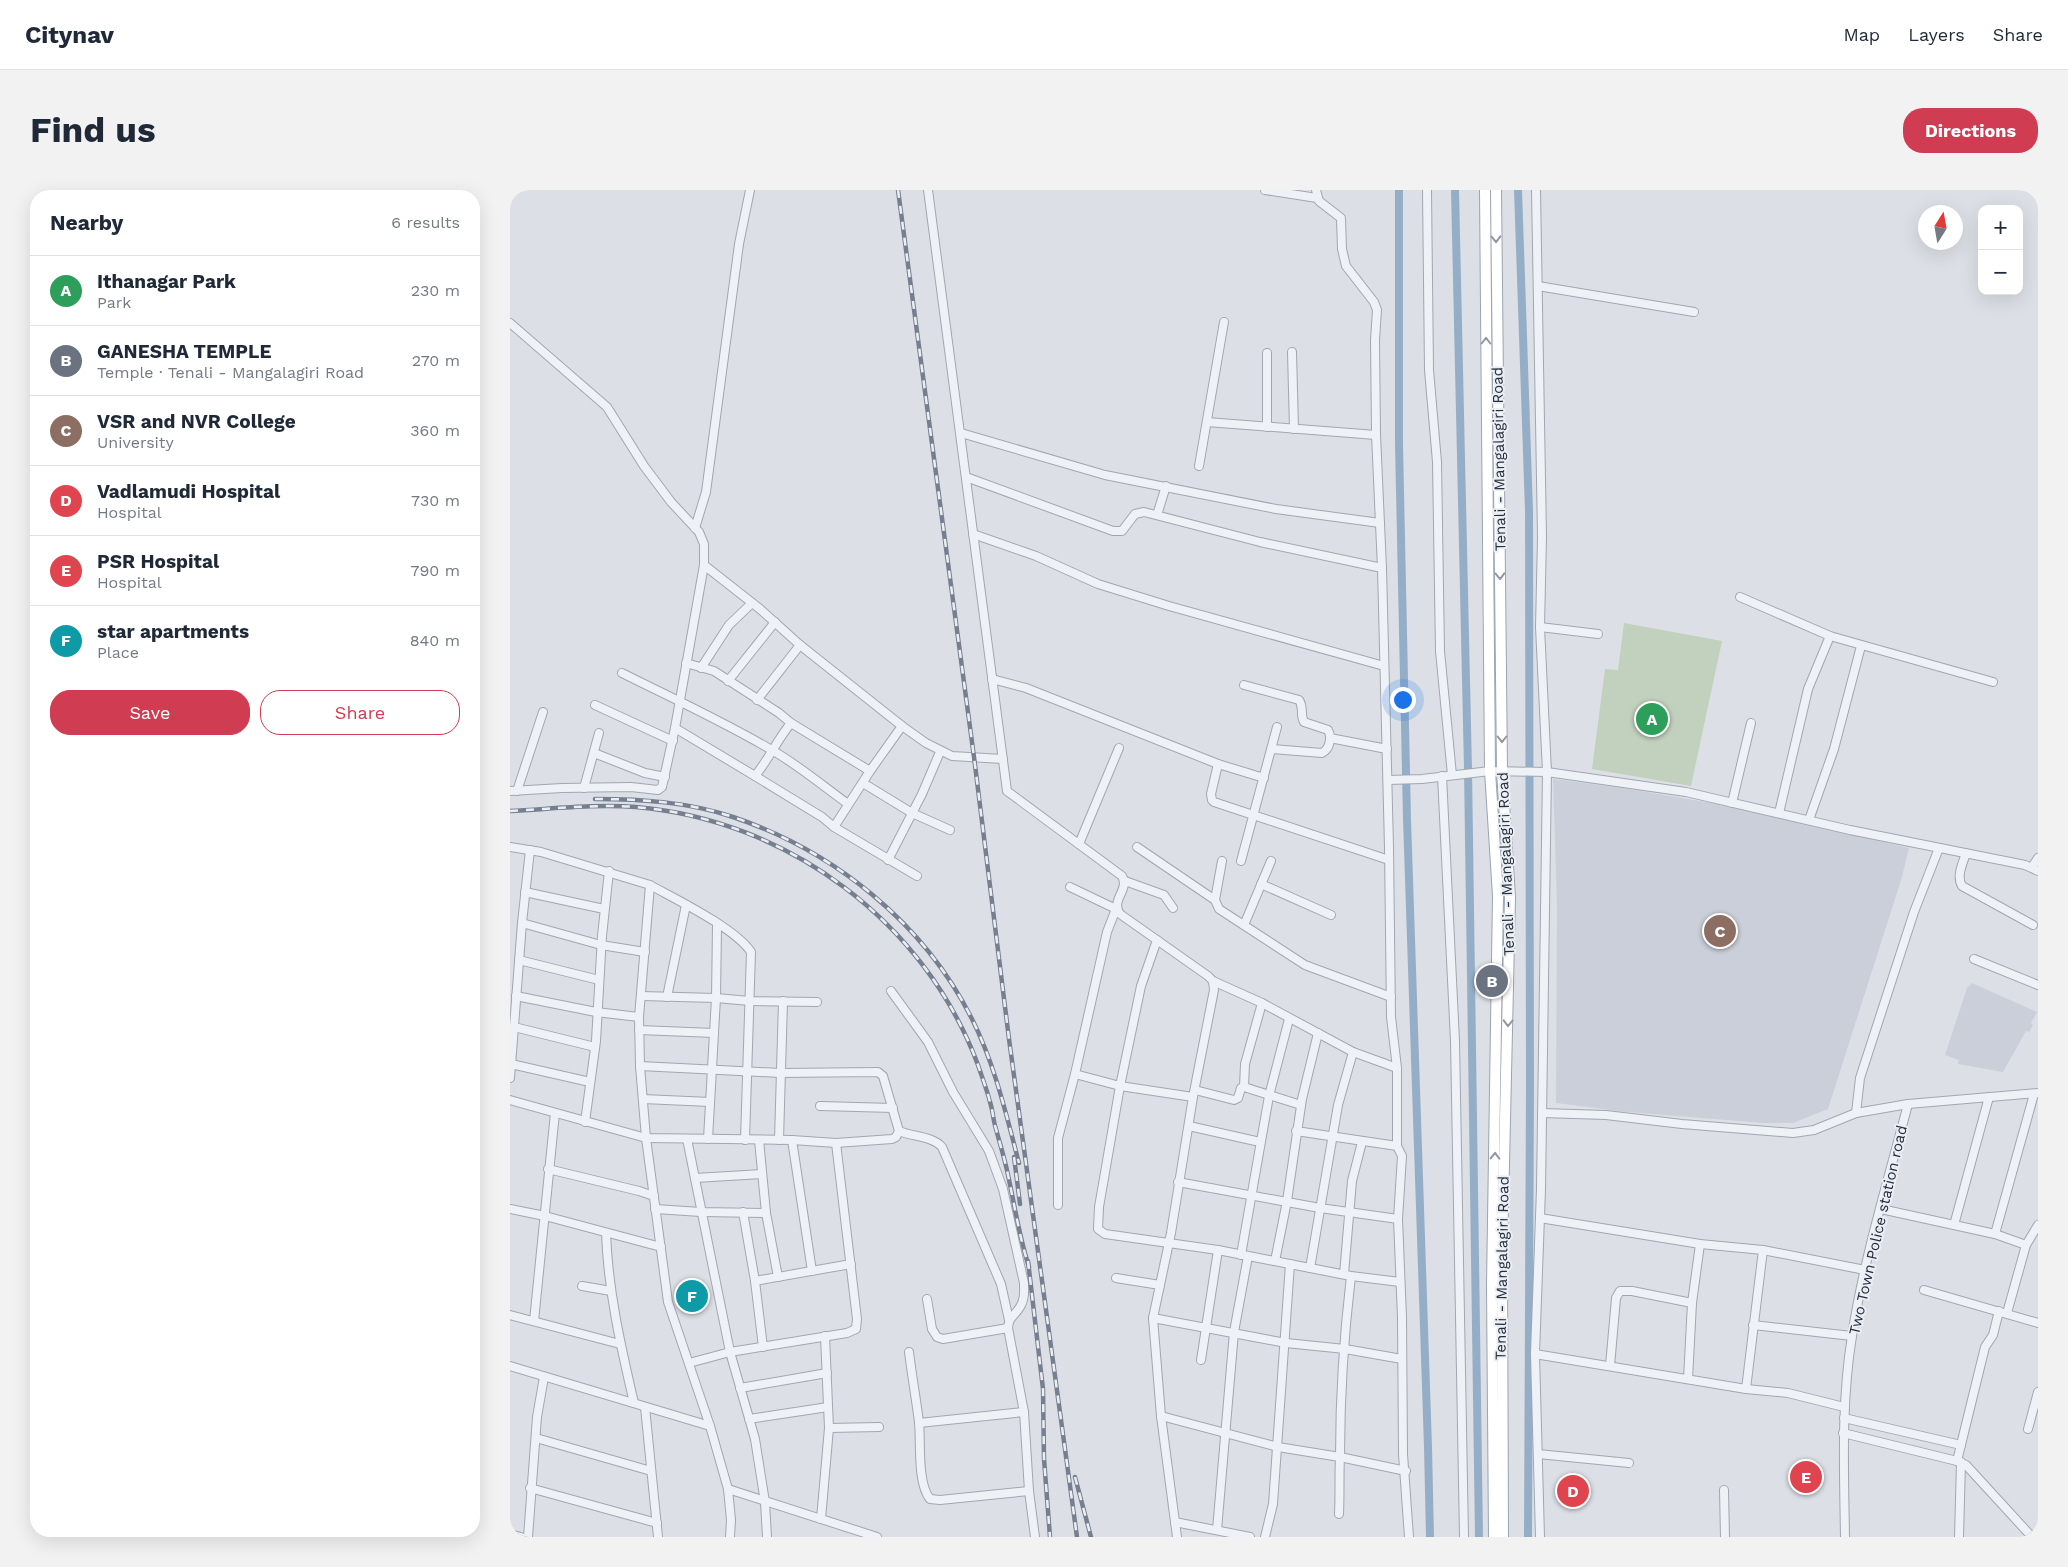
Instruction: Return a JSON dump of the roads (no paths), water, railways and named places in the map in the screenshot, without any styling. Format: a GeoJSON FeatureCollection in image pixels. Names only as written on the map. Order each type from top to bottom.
{"type":"FeatureCollection","features":[{"type":"Feature","properties":{"kind":"main road","name":"Tenali - Mangalagiri Road"},"geometry":{"type":"LineString","coordinates":[[1485,190],[1485,771],[1498,896],[1492,1286],[1494,1537]]}},
{"type":"Feature","properties":{"kind":"main road","name":"Tenali - Mangalagiri Road"},"geometry":{"type":"LineString","coordinates":[[1496,190],[1510,897],[1502,1253],[1502,1537]]}},
{"type":"Feature","properties":{"kind":"street"},"geometry":{"type":"LineString","coordinates":[[696,528],[706,492],[739,244],[750,190]]}},
{"type":"Feature","properties":{"kind":"street"},"geometry":{"type":"LineString","coordinates":[[928,190],[1007,790],[1122,876],[1125,881],[1164,895],[1173,908]]}},
{"type":"Feature","properties":{"kind":"street"},"geometry":{"type":"LineString","coordinates":[[1265,190],[1317,194],[1341,218],[1342,249],[1346,266],[1374,302],[1377,310],[1374,340],[1376,435],[1388,780],[1391,997],[1397,1068],[1397,1146],[1402,1156],[1398,1219],[1403,1454],[1406,1471],[1409,1537]]}},
{"type":"Feature","properties":{"kind":"street"},"geometry":{"type":"LineString","coordinates":[[1427,190],[1429,370],[1437,462],[1440,652],[1452,775]]}},
{"type":"Feature","properties":{"kind":"street"},"geometry":{"type":"LineString","coordinates":[[1536,190],[1542,542],[1540,627],[1547,902],[1535,1354],[1540,1537]]}},
{"type":"Feature","properties":{"kind":"street"},"geometry":{"type":"LineString","coordinates":[[1538,286],[1694,312]]}},
{"type":"Feature","properties":{"kind":"street"},"geometry":{"type":"LineString","coordinates":[[1199,466],[1224,322]]}},
{"type":"Feature","properties":{"kind":"street"},"geometry":{"type":"LineString","coordinates":[[510,323],[601,400],[613,415],[644,466],[671,502],[696,528],[702,538],[704,565],[676,728],[664,784],[658,790],[632,787],[514,791],[543,712]]}},
{"type":"Feature","properties":{"kind":"street"},"geometry":{"type":"LineString","coordinates":[[1292,352],[1294,429]]}},
{"type":"Feature","properties":{"kind":"street"},"geometry":{"type":"LineString","coordinates":[[1267,353],[1267,427]]}},
{"type":"Feature","properties":{"kind":"street"},"geometry":{"type":"LineString","coordinates":[[1208,422],[1376,435]]}},
{"type":"Feature","properties":{"kind":"street"},"geometry":{"type":"LineString","coordinates":[[961,433],[1098,474],[1166,486],[1276,510],[1380,523]]}},
{"type":"Feature","properties":{"kind":"street"},"geometry":{"type":"LineString","coordinates":[[966,477],[1113,531],[1122,531],[1138,512],[1157,515],[1260,542],[1382,568]]}},
{"type":"Feature","properties":{"kind":"street"},"geometry":{"type":"LineString","coordinates":[[1157,515],[1166,486]]}},
{"type":"Feature","properties":{"kind":"street"},"geometry":{"type":"LineString","coordinates":[[973,534],[1029,553],[1098,584],[1169,606],[1384,666]]}},
{"type":"Feature","properties":{"kind":"street"},"geometry":{"type":"LineString","coordinates":[[704,565],[775,622],[800,645],[902,726],[940,752],[952,756],[1003,759]]}},
{"type":"Feature","properties":{"kind":"street"},"geometry":{"type":"LineString","coordinates":[[1740,596],[1830,636],[1993,682]]}},
{"type":"Feature","properties":{"kind":"street"},"geometry":{"type":"LineString","coordinates":[[701,668],[729,625],[752,603]]}},
{"type":"Feature","properties":{"kind":"street"},"geometry":{"type":"LineString","coordinates":[[728,680],[775,622]]}},
{"type":"Feature","properties":{"kind":"street"},"geometry":{"type":"LineString","coordinates":[[1540,627],[1598,634]]}},
{"type":"Feature","properties":{"kind":"street"},"geometry":{"type":"LineString","coordinates":[[1779,814],[1808,689],[1830,636]]}},
{"type":"Feature","properties":{"kind":"street"},"geometry":{"type":"LineString","coordinates":[[757,700],[800,645]]}},
{"type":"Feature","properties":{"kind":"street"},"geometry":{"type":"LineString","coordinates":[[1809,820],[1834,749],[1861,646]]}},
{"type":"Feature","properties":{"kind":"street"},"geometry":{"type":"LineString","coordinates":[[686,663],[714,671],[779,713],[791,723],[870,771]]}},
{"type":"Feature","properties":{"kind":"street"},"geometry":{"type":"LineString","coordinates":[[622,673],[707,714],[772,750],[848,804]]}},
{"type":"Feature","properties":{"kind":"street"},"geometry":{"type":"LineString","coordinates":[[992,679],[1026,688],[1218,764],[1264,778]]}},
{"type":"Feature","properties":{"kind":"street"},"geometry":{"type":"LineString","coordinates":[[1244,685],[1299,700],[1302,704],[1302,718],[1304,722],[1328,730],[1330,738],[1326,750],[1322,753],[1272,749]]}},
{"type":"Feature","properties":{"kind":"street"},"geometry":{"type":"LineString","coordinates":[[595,704],[673,741]]}},
{"type":"Feature","properties":{"kind":"street"},"geometry":{"type":"LineString","coordinates":[[755,776],[766,764],[772,750],[791,723]]}},
{"type":"Feature","properties":{"kind":"street"},"geometry":{"type":"LineString","coordinates":[[1732,803],[1751,723]]}},
{"type":"Feature","properties":{"kind":"street"},"geometry":{"type":"LineString","coordinates":[[834,827],[902,726]]}},
{"type":"Feature","properties":{"kind":"street"},"geometry":{"type":"LineString","coordinates":[[1241,861],[1277,727]]}},
{"type":"Feature","properties":{"kind":"street"},"geometry":{"type":"LineString","coordinates":[[676,728],[822,817],[834,827],[917,876]]}},
{"type":"Feature","properties":{"kind":"street"},"geometry":{"type":"LineString","coordinates":[[584,788],[599,733]]}},
{"type":"Feature","properties":{"kind":"street"},"geometry":{"type":"LineString","coordinates":[[1330,738],[1387,749]]}},
{"type":"Feature","properties":{"kind":"street"},"geometry":{"type":"LineString","coordinates":[[1079,844],[1119,748]]}},
{"type":"Feature","properties":{"kind":"street"},"geometry":{"type":"LineString","coordinates":[[888,860],[940,752]]}},
{"type":"Feature","properties":{"kind":"street"},"geometry":{"type":"LineString","coordinates":[[594,753],[645,773],[665,777]]}},
{"type":"Feature","properties":{"kind":"street"},"geometry":{"type":"LineString","coordinates":[[1218,764],[1211,794],[1212,800],[1390,860]]}},
{"type":"Feature","properties":{"kind":"street"},"geometry":{"type":"LineString","coordinates":[[1388,780],[1422,780],[1485,771],[1543,771],[1686,792],[2035,869],[2038,858]]}},
{"type":"Feature","properties":{"kind":"street"},"geometry":{"type":"LineString","coordinates":[[1442,776],[1455,1041],[1464,1537]]}},
{"type":"Feature","properties":{"kind":"street"},"geometry":{"type":"LineString","coordinates":[[862,783],[912,813],[950,830]]}},
{"type":"Feature","properties":{"kind":"street"},"geometry":{"type":"LineString","coordinates":[[510,847],[530,850],[610,871],[650,885],[728,930],[746,945],[751,952],[745,1140]]}},
{"type":"Feature","properties":{"kind":"street"},"geometry":{"type":"LineString","coordinates":[[1137,847],[1215,900],[1219,909],[1306,966],[1391,997]]}},
{"type":"Feature","properties":{"kind":"street"},"geometry":{"type":"LineString","coordinates":[[1856,1113],[1860,1078],[1914,912],[1939,848]]}},
{"type":"Feature","properties":{"kind":"street"},"geometry":{"type":"LineString","coordinates":[[510,1078],[522,923],[530,850]]}},
{"type":"Feature","properties":{"kind":"street"},"geometry":{"type":"LineString","coordinates":[[1966,853],[1959,880],[1962,886],[2033,925]]}},
{"type":"Feature","properties":{"kind":"street"},"geometry":{"type":"LineString","coordinates":[[1244,925],[1271,860]]}},
{"type":"Feature","properties":{"kind":"street"},"geometry":{"type":"LineString","coordinates":[[1215,900],[1222,861]]}},
{"type":"Feature","properties":{"kind":"street"},"geometry":{"type":"LineString","coordinates":[[585,1122],[595,1047],[604,909],[610,871]]}},
{"type":"Feature","properties":{"kind":"street"},"geometry":{"type":"LineString","coordinates":[[1058,1205],[1057,1148],[1107,932],[1117,902],[1124,889],[1125,881]]}},
{"type":"Feature","properties":{"kind":"street"},"geometry":{"type":"LineString","coordinates":[[1261,884],[1331,915]]}},
{"type":"Feature","properties":{"kind":"street"},"geometry":{"type":"LineString","coordinates":[[650,885],[639,1016],[640,1066],[646,1138],[668,1302],[710,1426],[728,1489],[731,1520],[730,1537]]}},
{"type":"Feature","properties":{"kind":"street"},"geometry":{"type":"LineString","coordinates":[[1070,887],[1116,909],[1120,914],[1213,981],[1262,1003],[1353,1052],[1397,1068]]}},
{"type":"Feature","properties":{"kind":"street"},"geometry":{"type":"LineString","coordinates":[[526,892],[604,909]]}},
{"type":"Feature","properties":{"kind":"street"},"geometry":{"type":"LineString","coordinates":[[667,997],[686,905]]}},
{"type":"Feature","properties":{"kind":"street"},"geometry":{"type":"LineString","coordinates":[[522,923],[601,945],[645,952]]}},
{"type":"Feature","properties":{"kind":"street"},"geometry":{"type":"LineString","coordinates":[[708,1139],[716,998],[717,925]]}},
{"type":"Feature","properties":{"kind":"street"},"geometry":{"type":"LineString","coordinates":[[1157,940],[1141,986],[1120,1086],[1099,1207],[1098,1228],[1105,1234],[1218,1250],[1348,1275],[1400,1282]]}},
{"type":"Feature","properties":{"kind":"street"},"geometry":{"type":"LineString","coordinates":[[1974,959],[2038,986]]}},
{"type":"Feature","properties":{"kind":"street"},"geometry":{"type":"LineString","coordinates":[[519,960],[599,980]]}},
{"type":"Feature","properties":{"kind":"street"},"geometry":{"type":"LineString","coordinates":[[1177,1537],[1161,1416],[1153,1318],[1169,1243],[1178,1182],[1214,990],[1213,981]]}},
{"type":"Feature","properties":{"kind":"street"},"geometry":{"type":"LineString","coordinates":[[892,991],[928,1042],[953,1092],[989,1151],[1003,1189],[1024,1283],[1024,1297],[1020,1308],[1009,1324],[943,1339],[937,1337],[932,1329],[927,1299]]}},
{"type":"Feature","properties":{"kind":"street"},"geometry":{"type":"LineString","coordinates":[[516,996],[596,1012],[639,1016]]}},
{"type":"Feature","properties":{"kind":"street"},"geometry":{"type":"LineString","coordinates":[[641,996],[817,1002]]}},
{"type":"Feature","properties":{"kind":"street"},"geometry":{"type":"LineString","coordinates":[[779,1140],[783,1001]]}},
{"type":"Feature","properties":{"kind":"street"},"geometry":{"type":"LineString","coordinates":[[1075,1074],[1120,1086],[1194,1093],[1234,1100],[1238,1098],[1241,1088],[1244,1087],[1245,1064],[1262,1003]]}},
{"type":"Feature","properties":{"kind":"street"},"geometry":{"type":"LineString","coordinates":[[1217,1530],[1234,1332],[1252,1196],[1269,1096],[1290,1019]]}},
{"type":"Feature","properties":{"kind":"street"},"geometry":{"type":"LineString","coordinates":[[514,1027],[595,1047]]}},
{"type":"Feature","properties":{"kind":"street"},"geometry":{"type":"LineString","coordinates":[[639,1030],[714,1033]]}},
{"type":"Feature","properties":{"kind":"street"},"geometry":{"type":"LineString","coordinates":[[1275,1261],[1287,1201],[1296,1131],[1318,1033]]}},
{"type":"Feature","properties":{"kind":"street"},"geometry":{"type":"LineString","coordinates":[[1310,1268],[1338,1105],[1353,1052]]}},
{"type":"Feature","properties":{"kind":"street"},"geometry":{"type":"LineString","coordinates":[[511,1064],[590,1082]]}},
{"type":"Feature","properties":{"kind":"street"},"geometry":{"type":"LineString","coordinates":[[510,1100],[646,1138],[792,1140],[836,1143],[892,1139],[896,1137],[899,1131],[883,1076],[878,1072],[780,1073],[640,1066]]}},
{"type":"Feature","properties":{"kind":"street"},"geometry":{"type":"LineString","coordinates":[[1244,1087],[1301,1105]]}},
{"type":"Feature","properties":{"kind":"street"},"geometry":{"type":"LineString","coordinates":[[1542,1113],[1606,1115],[1682,1124],[1793,1133],[1814,1130],[1856,1113],[1908,1104],[2036,1094],[1995,1234]]}},
{"type":"Feature","properties":{"kind":"street"},"geometry":{"type":"LineString","coordinates":[[1954,1225],[1989,1097]]}},
{"type":"Feature","properties":{"kind":"street"},"geometry":{"type":"LineString","coordinates":[[643,1099],[710,1102]]}},
{"type":"Feature","properties":{"kind":"street","name":"Two Town Police station road"},"geometry":{"type":"LineString","coordinates":[[1845,1537],[1843,1433],[1852,1336],[1865,1270],[1908,1104]]}},
{"type":"Feature","properties":{"kind":"street"},"geometry":{"type":"LineString","coordinates":[[820,1106],[893,1108]]}},
{"type":"Feature","properties":{"kind":"street"},"geometry":{"type":"LineString","coordinates":[[534,1321],[555,1114]]}},
{"type":"Feature","properties":{"kind":"street"},"geometry":{"type":"LineString","coordinates":[[1189,1126],[1260,1142]]}},
{"type":"Feature","properties":{"kind":"street"},"geometry":{"type":"LineString","coordinates":[[899,1131],[914,1137],[936,1140],[942,1147],[1001,1284],[1024,1412],[1029,1491],[1035,1537]]}},
{"type":"Feature","properties":{"kind":"street"},"geometry":{"type":"LineString","coordinates":[[1296,1131],[1397,1146]]}},
{"type":"Feature","properties":{"kind":"street"},"geometry":{"type":"LineString","coordinates":[[688,1139],[694,1178],[730,1352],[755,1439],[767,1537]]}},
{"type":"Feature","properties":{"kind":"street"},"geometry":{"type":"LineString","coordinates":[[759,1140],[766,1213],[778,1277]]}},
{"type":"Feature","properties":{"kind":"street"},"geometry":{"type":"LineString","coordinates":[[792,1140],[812,1271]]}},
{"type":"Feature","properties":{"kind":"street"},"geometry":{"type":"LineString","coordinates":[[1339,1514],[1349,1213],[1352,1181],[1362,1142]]}},
{"type":"Feature","properties":{"kind":"street"},"geometry":{"type":"LineString","coordinates":[[689,1363],[730,1352],[847,1333],[856,1329],[857,1319],[836,1143]]}},
{"type":"Feature","properties":{"kind":"street"},"geometry":{"type":"LineString","coordinates":[[548,1169],[654,1196]]}},
{"type":"Feature","properties":{"kind":"street"},"geometry":{"type":"LineString","coordinates":[[694,1178],[762,1174]]}},
{"type":"Feature","properties":{"kind":"street"},"geometry":{"type":"LineString","coordinates":[[1178,1182],[1349,1213],[1398,1219]]}},
{"type":"Feature","properties":{"kind":"street"},"geometry":{"type":"LineString","coordinates":[[655,1209],[766,1213]]}},
{"type":"Feature","properties":{"kind":"street"},"geometry":{"type":"LineString","coordinates":[[1881,1209],[1995,1234],[2026,1245]]}},
{"type":"Feature","properties":{"kind":"street"},"geometry":{"type":"LineString","coordinates":[[510,1210],[545,1216],[661,1247]]}},
{"type":"Feature","properties":{"kind":"street"},"geometry":{"type":"LineString","coordinates":[[743,1212],[755,1281],[763,1347]]}},
{"type":"Feature","properties":{"kind":"street"},"geometry":{"type":"LineString","coordinates":[[1540,1218],[1700,1244],[1763,1250],[1865,1270]]}},
{"type":"Feature","properties":{"kind":"street"},"geometry":{"type":"LineString","coordinates":[[1959,1537],[1959,1460],[1985,1347],[1994,1334],[2026,1245],[2038,1225]]}},
{"type":"Feature","properties":{"kind":"street"},"geometry":{"type":"LineString","coordinates":[[606,1233],[610,1291],[634,1404]]}},
{"type":"Feature","properties":{"kind":"street"},"geometry":{"type":"LineString","coordinates":[[1688,1379],[1692,1303],[1700,1244]]}},
{"type":"Feature","properties":{"kind":"street"},"geometry":{"type":"LineString","coordinates":[[1200,1360],[1218,1250]]}},
{"type":"Feature","properties":{"kind":"street"},"geometry":{"type":"LineString","coordinates":[[1746,1389],[1763,1250]]}},
{"type":"Feature","properties":{"kind":"street"},"geometry":{"type":"LineString","coordinates":[[755,1281],[851,1264]]}},
{"type":"Feature","properties":{"kind":"street"},"geometry":{"type":"LineString","coordinates":[[1265,1537],[1274,1504],[1290,1264]]}},
{"type":"Feature","properties":{"kind":"street"},"geometry":{"type":"LineString","coordinates":[[1116,1278],[1160,1285]]}},
{"type":"Feature","properties":{"kind":"street"},"geometry":{"type":"LineString","coordinates":[[582,1286],[610,1291]]}},
{"type":"Feature","properties":{"kind":"street"},"geometry":{"type":"LineString","coordinates":[[1924,1290],[2038,1323]]}},
{"type":"Feature","properties":{"kind":"street"},"geometry":{"type":"LineString","coordinates":[[1610,1366],[1616,1298],[1620,1291],[1632,1291],[1692,1303]]}},
{"type":"Feature","properties":{"kind":"street"},"geometry":{"type":"LineString","coordinates":[[510,1315],[620,1344]]}},
{"type":"Feature","properties":{"kind":"street"},"geometry":{"type":"LineString","coordinates":[[1153,1318],[1286,1343],[1345,1349],[1402,1359]]}},
{"type":"Feature","properties":{"kind":"street"},"geometry":{"type":"LineString","coordinates":[[1753,1326],[1852,1336]]}},
{"type":"Feature","properties":{"kind":"street"},"geometry":{"type":"LineString","coordinates":[[821,1519],[829,1428],[826,1336]]}},
{"type":"Feature","properties":{"kind":"street"},"geometry":{"type":"LineString","coordinates":[[909,1352],[919,1423],[923,1481],[925,1492],[930,1499],[940,1500],[1029,1491]]}},
{"type":"Feature","properties":{"kind":"street"},"geometry":{"type":"LineString","coordinates":[[1535,1354],[1746,1389],[1788,1393],[1844,1407]]}},
{"type":"Feature","properties":{"kind":"street"},"geometry":{"type":"LineString","coordinates":[[510,1366],[710,1426]]}},
{"type":"Feature","properties":{"kind":"street"},"geometry":{"type":"LineString","coordinates":[[740,1388],[827,1373]]}},
{"type":"Feature","properties":{"kind":"street"},"geometry":{"type":"LineString","coordinates":[[528,1537],[530,1488],[544,1377]]}},
{"type":"Feature","properties":{"kind":"street"},"geometry":{"type":"LineString","coordinates":[[2028,1429],[2038,1392]]}},
{"type":"Feature","properties":{"kind":"street"},"geometry":{"type":"LineString","coordinates":[[749,1419],[828,1406]]}},
{"type":"Feature","properties":{"kind":"street"},"geometry":{"type":"LineString","coordinates":[[645,1407],[658,1537]]}},
{"type":"Feature","properties":{"kind":"street"},"geometry":{"type":"LineString","coordinates":[[919,1423],[1024,1412]]}},
{"type":"Feature","properties":{"kind":"street"},"geometry":{"type":"LineString","coordinates":[[1161,1416],[1278,1447],[1340,1457],[1406,1471]]}},
{"type":"Feature","properties":{"kind":"street"},"geometry":{"type":"LineString","coordinates":[[1844,1418],[1961,1447]]}},
{"type":"Feature","properties":{"kind":"street"},"geometry":{"type":"LineString","coordinates":[[829,1428],[879,1427]]}},
{"type":"Feature","properties":{"kind":"street"},"geometry":{"type":"LineString","coordinates":[[1843,1433],[1959,1460],[1970,1468],[2032,1537]]}},
{"type":"Feature","properties":{"kind":"street"},"geometry":{"type":"LineString","coordinates":[[536,1438],[651,1471]]}},
{"type":"Feature","properties":{"kind":"street"},"geometry":{"type":"LineString","coordinates":[[1538,1454],[1629,1463]]}},
{"type":"Feature","properties":{"kind":"street"},"geometry":{"type":"LineString","coordinates":[[530,1488],[657,1523]]}},
{"type":"Feature","properties":{"kind":"street"},"geometry":{"type":"LineString","coordinates":[[728,1489],[877,1537]]}},
{"type":"Feature","properties":{"kind":"street"},"geometry":{"type":"LineString","coordinates":[[1724,1490],[1725,1537]]}},
{"type":"Feature","properties":{"kind":"street"},"geometry":{"type":"LineString","coordinates":[[1175,1522],[1250,1537]]}},
{"type":"Feature","properties":{"kind":"street"},"geometry":{"type":"LineString","coordinates":[[510,1534],[521,1537]]}},
{"type":"Feature","properties":{"kind":"waterway"},"geometry":{"type":"LineString","coordinates":[[1399,190],[1399,444],[1407,819],[1430,1537]]}},
{"type":"Feature","properties":{"kind":"waterway"},"geometry":{"type":"LineString","coordinates":[[1455,190],[1468,769],[1479,1537]]}},
{"type":"Feature","properties":{"kind":"waterway"},"geometry":{"type":"LineString","coordinates":[[1518,190],[1529,511],[1530,1084],[1528,1537]]}},
{"type":"Feature","properties":{"kind":"railway"},"geometry":{"type":"LineString","coordinates":[[898,190],[974,757],[1009,1039],[1077,1537]]}},
{"type":"Feature","properties":{"kind":"railway"},"geometry":{"type":"LineString","coordinates":[[595,799],[665,802],[733,817],[806,849],[872,895],[902,922],[929,952],[952,984],[972,1019],[994,1072],[1019,1163]]}},
{"type":"Feature","properties":{"kind":"railway"},"geometry":{"type":"LineString","coordinates":[[510,811],[620,806],[692,816],[746,833],[797,857],[844,887],[887,924],[924,966],[954,1013],[978,1065],[991,1105],[1029,1267]]}},
{"type":"Feature","properties":{"kind":"railway"},"geometry":{"type":"LineString","coordinates":[[1014,1157],[1020,1204]]}},
{"type":"Feature","properties":{"kind":"railway"},"geometry":{"type":"LineString","coordinates":[[1028,1261],[1043,1389],[1044,1459],[1050,1537]]}},
{"type":"Feature","properties":{"kind":"railway"},"geometry":{"type":"LineString","coordinates":[[1075,1477],[1091,1537]]}},
{"type":"Feature","properties":{"kind":"place","name":"Ithanagar Park"},"geometry":{"type":"Point","coordinates":[1652,719]}},
{"type":"Feature","properties":{"kind":"place","name":"VSR and NVR College"},"geometry":{"type":"Point","coordinates":[1720,931]}},
{"type":"Feature","properties":{"kind":"place","name":"GANESHA TEMPLE"},"geometry":{"type":"Point","coordinates":[1492,981]}},
{"type":"Feature","properties":{"kind":"place","name":"star apartments"},"geometry":{"type":"Point","coordinates":[692,1296]}},
{"type":"Feature","properties":{"kind":"place","name":"PSR Hospital"},"geometry":{"type":"Point","coordinates":[1806,1477]}},
{"type":"Feature","properties":{"kind":"place","name":"Vadlamudi Hospital"},"geometry":{"type":"Point","coordinates":[1573,1491]}}]}
